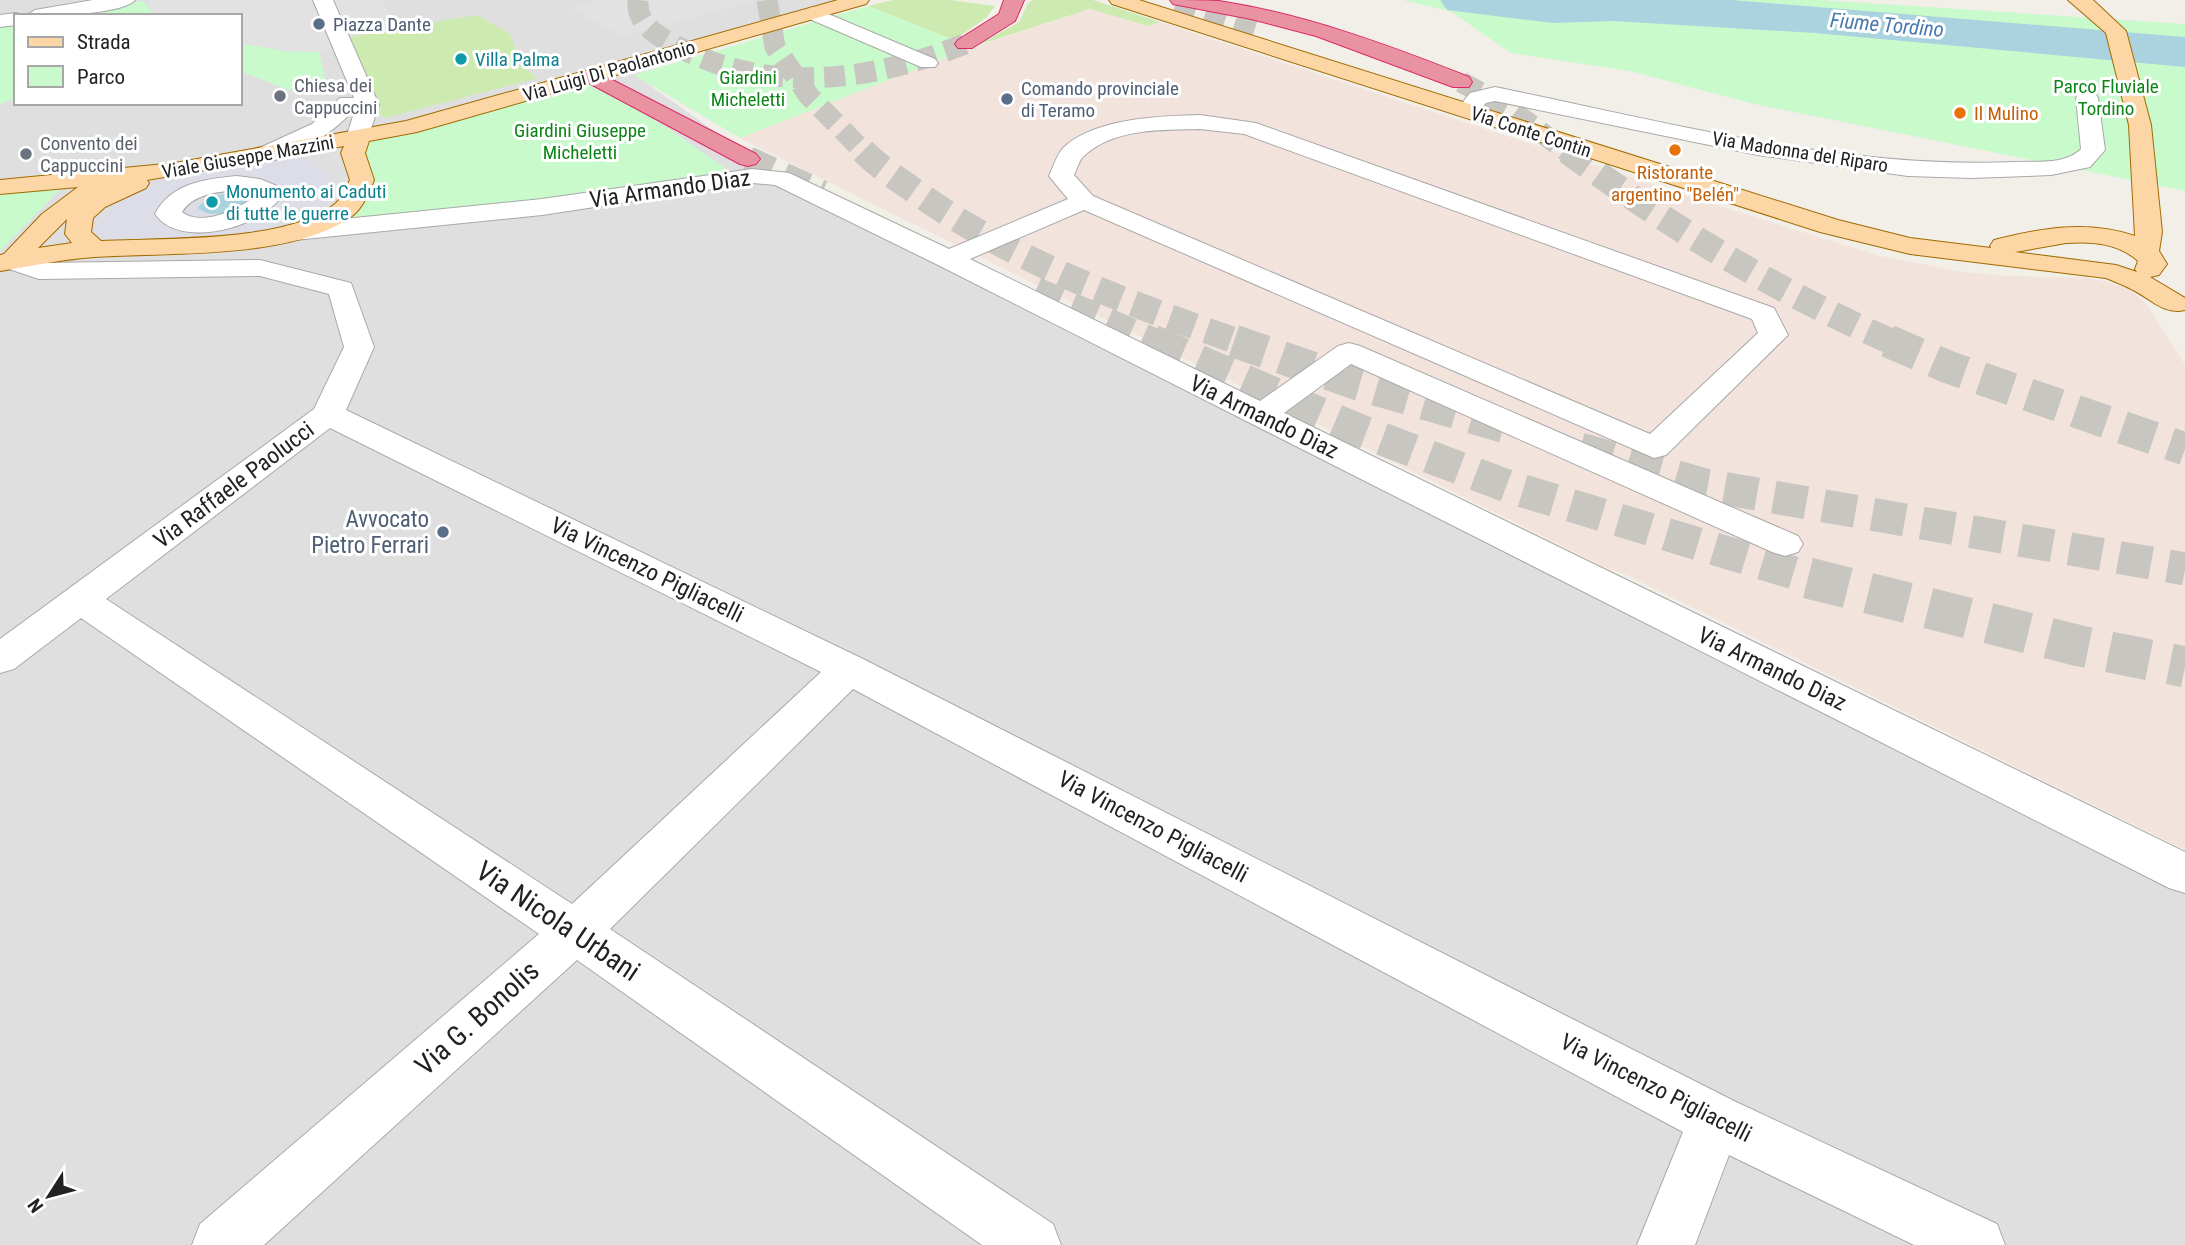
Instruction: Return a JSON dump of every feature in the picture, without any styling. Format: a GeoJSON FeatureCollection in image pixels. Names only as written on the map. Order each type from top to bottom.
{"type":"FeatureCollection","features":[{"type":"Feature","properties":{"kind":"highway"},"geometry":{"type":"LineString","coordinates":[[965,44],[1007,17],[1014,0]]}},
{"type":"Feature","properties":{"kind":"highway"},"geometry":{"type":"LineString","coordinates":[[1180,0],[1233,9],[1308,29],[1461,82]]}},
{"type":"Feature","properties":{"kind":"highway"},"geometry":{"type":"LineString","coordinates":[[1262,29],[1426,83],[1454,97],[1467,111]]}},
{"type":"Feature","properties":{"kind":"highway"},"geometry":{"type":"LineString","coordinates":[[593,76],[748,159]]}},
{"type":"Feature","properties":{"kind":"main road","name":"Via Luigi Di Paolantonio"},"geometry":{"type":"LineString","coordinates":[[356,149],[409,127],[859,0]]}},
{"type":"Feature","properties":{"kind":"main road","name":"Via Conte Contin"},"geometry":{"type":"LineString","coordinates":[[1119,0],[1829,226],[1945,252],[2110,272]]}},
{"type":"Feature","properties":{"kind":"main road"},"geometry":{"type":"LineString","coordinates":[[2078,0],[2090,6],[2116,31],[2140,125],[2148,232],[2147,260],[2131,274],[2110,272]]}},
{"type":"Feature","properties":{"kind":"main road","name":"Viale Giuseppe Mazzini"},"geometry":{"type":"LineString","coordinates":[[0,187],[175,170],[325,144],[356,149],[362,180],[345,209],[326,221],[295,232],[201,244],[94,249],[7,262]]}},
{"type":"Feature","properties":{"kind":"main road"},"geometry":{"type":"LineString","coordinates":[[94,249],[78,234],[80,215],[96,202],[127,186],[175,170]]}},
{"type":"Feature","properties":{"kind":"main road"},"geometry":{"type":"LineString","coordinates":[[7,262],[49,218],[74,199],[126,176]]}},
{"type":"Feature","properties":{"kind":"main road","name":"Via Conte Contin"},"geometry":{"type":"LineString","coordinates":[[1945,252],[1979,250],[2070,234],[2114,223],[2145,205]]}},
{"type":"Feature","properties":{"kind":"main road"},"geometry":{"type":"LineString","coordinates":[[2070,234],[2107,236],[2147,260],[2180,312],[2143,284],[2065,256],[2055,244],[2070,234]]}},
{"type":"Feature","properties":{"kind":"street"},"geometry":{"type":"LineString","coordinates":[[46,14],[125,0]]}},
{"type":"Feature","properties":{"kind":"street"},"geometry":{"type":"LineString","coordinates":[[323,0],[368,105],[356,149]]}},
{"type":"Feature","properties":{"kind":"street"},"geometry":{"type":"LineString","coordinates":[[812,13],[928,62]]}},
{"type":"Feature","properties":{"kind":"street","name":"Via Madonna del Riparo"},"geometry":{"type":"LineString","coordinates":[[1467,111],[1491,104],[1505,96],[1758,148],[1908,169],[1971,171],[2051,168],[2081,162],[2093,150],[2087,98]]}},
{"type":"Feature","properties":{"kind":"street"},"geometry":{"type":"LineString","coordinates":[[263,155],[323,129],[339,116],[348,103]]}},
{"type":"Feature","properties":{"kind":"street"},"geometry":{"type":"LineString","coordinates":[[1626,474],[1654,448],[1773,335],[1763,314],[1248,128],[1200,122],[1146,123],[1103,135],[1073,152],[1061,176],[1084,201],[1654,448]]}},
{"type":"Feature","properties":{"kind":"street","name":"Via Armando Diaz"},"geometry":{"type":"LineString","coordinates":[[295,232],[542,207],[752,176],[766,176],[806,189],[2185,874]]}},
{"type":"Feature","properties":{"kind":"street"},"geometry":{"type":"LineString","coordinates":[[948,259],[1084,201]]}},
{"type":"Feature","properties":{"kind":"street","name":"Via Raffaele Paolucci"},"geometry":{"type":"LineString","coordinates":[[0,659],[328,414],[359,347],[341,289],[260,268],[39,271],[7,262]]}},
{"type":"Feature","properties":{"kind":"street"},"geometry":{"type":"LineString","coordinates":[[1260,415],[1349,352],[1785,544]]}},
{"type":"Feature","properties":{"kind":"street","name":"Via Vincenzo Pigliacelli"},"geometry":{"type":"LineString","coordinates":[[328,414],[849,669],[1715,1120],[1976,1245]]}},
{"type":"Feature","properties":{"kind":"street","name":"Via Nicola Urbani"},"geometry":{"type":"LineString","coordinates":[[81,600],[575,932],[1032,1245]]}},
{"type":"Feature","properties":{"kind":"street","name":"Via G. Bonolis"},"geometry":{"type":"LineString","coordinates":[[221,1245],[575,932],[849,669]]}},
{"type":"Feature","properties":{"kind":"street"},"geometry":{"type":"LineString","coordinates":[[1666,1245],[1715,1120]]}},
{"type":"Feature","properties":{"kind":"shaded area"},"geometry":{"type":"Polygon","coordinates":[[[0,0],[849,0],[635,75],[815,202],[2185,893],[2185,1245],[0,1245],[0,0]]]}},
{"type":"Feature","properties":{"kind":"shaded area","name":"Piazza Dante"},"geometry":{"type":"Polygon","coordinates":[[[146,0],[381,0],[393,20],[403,28],[342,38],[319,52],[284,51],[242,43],[242,14],[155,14],[146,0]]]}},
{"type":"Feature","properties":{"kind":"shaded area"},"geometry":{"type":"Polygon","coordinates":[[[601,0],[757,0],[623,36],[570,8],[601,0]]]}},
{"type":"Feature","properties":{"kind":"shaded area"},"geometry":{"type":"Polygon","coordinates":[[[1090,9],[1148,26],[1160,22],[1880,256],[1964,272],[2090,278],[2128,288],[2146,303],[2185,365],[2185,850],[1607,568],[740,138],[906,70],[1090,9]]]}},
{"type":"Feature","properties":{"kind":"shaded area"},"geometry":{"type":"Polygon","coordinates":[[[290,157],[310,160],[334,176],[328,203],[304,220],[287,226],[233,236],[130,242],[102,239],[92,229],[121,195],[134,188],[158,180],[290,157]]]}},
{"type":"Feature","properties":{"kind":"green space"},"geometry":{"type":"Polygon","coordinates":[[[893,0],[950,0],[995,6],[986,18],[954,40],[868,6],[893,0]]]}},
{"type":"Feature","properties":{"kind":"green space"},"geometry":{"type":"Polygon","coordinates":[[[1034,0],[1093,0],[1160,22],[1148,26],[1090,9],[978,45],[1019,22],[1028,3],[1034,0]]]}},
{"type":"Feature","properties":{"kind":"green space","name":"Parco Fluviale Tordino"},"geometry":{"type":"Polygon","coordinates":[[[1402,0],[1820,0],[2185,24],[2185,191],[1754,104],[1630,71],[1511,53],[1450,11],[1402,0]]]}},
{"type":"Feature","properties":{"kind":"green space"},"geometry":{"type":"Polygon","coordinates":[[[143,1],[154,14],[55,14],[143,1]]]}},
{"type":"Feature","properties":{"kind":"green space","name":"Giardini Micheletti"},"geometry":{"type":"Polygon","coordinates":[[[868,6],[954,40],[978,45],[740,138],[634,75],[868,6]]]}},
{"type":"Feature","properties":{"kind":"green space"},"geometry":{"type":"Polygon","coordinates":[[[477,15],[510,34],[521,66],[538,78],[385,118],[368,105],[341,38],[477,15]]]}},
{"type":"Feature","properties":{"kind":"green space"},"geometry":{"type":"Polygon","coordinates":[[[14,20],[14,99],[0,104],[0,22],[14,20]]]}},
{"type":"Feature","properties":{"kind":"green space"},"geometry":{"type":"Polygon","coordinates":[[[242,43],[284,51],[319,52],[326,84],[288,90],[242,72],[242,43]]]}},
{"type":"Feature","properties":{"kind":"green space","name":"Giardini Giuseppe Micheletti"},"geometry":{"type":"Polygon","coordinates":[[[593,76],[739,178],[542,207],[326,221],[345,210],[358,138],[593,76]]]}},
{"type":"Feature","properties":{"kind":"green space"},"geometry":{"type":"Polygon","coordinates":[[[68,181],[0,251],[0,187],[68,181]]]}},
{"type":"Feature","properties":{"kind":"water"},"geometry":{"type":"Polygon","coordinates":[[[245,194],[248,200],[231,211],[210,214],[198,208],[211,198],[245,194]]]}},
{"type":"Feature","properties":{"kind":"waterway","name":"Fiume Tordino"},"geometry":{"type":"LineString","coordinates":[[1463,0],[1553,9],[1613,7],[1815,19],[2185,52]]}},
{"type":"Feature","properties":{"kind":"tunnel"},"geometry":{"type":"LineString","coordinates":[[638,0],[643,21],[671,43],[706,60],[743,71],[796,77]]}},
{"type":"Feature","properties":{"kind":"tunnel"},"geometry":{"type":"LineString","coordinates":[[767,0],[775,47],[796,77]]}},
{"type":"Feature","properties":{"kind":"tunnel"},"geometry":{"type":"LineString","coordinates":[[1177,0],[1262,29]]}},
{"type":"Feature","properties":{"kind":"tunnel"},"geometry":{"type":"LineString","coordinates":[[796,77],[855,74],[892,67],[965,44]]}},
{"type":"Feature","properties":{"kind":"tunnel"},"geometry":{"type":"LineString","coordinates":[[796,77],[809,96],[863,151]]}},
{"type":"Feature","properties":{"kind":"tunnel"},"geometry":{"type":"LineString","coordinates":[[1461,82],[1507,107],[1569,153]]}},
{"type":"Feature","properties":{"kind":"tunnel"},"geometry":{"type":"LineString","coordinates":[[863,151],[947,213],[1026,257],[1110,294],[1239,342]]}},
{"type":"Feature","properties":{"kind":"tunnel"},"geometry":{"type":"LineString","coordinates":[[1567,151],[1605,179],[1724,256],[1806,301],[1892,342]]}},
{"type":"Feature","properties":{"kind":"tunnel"},"geometry":{"type":"LineString","coordinates":[[748,159],[822,193]]}},
{"type":"Feature","properties":{"kind":"tunnel"},"geometry":{"type":"LineString","coordinates":[[1036,290],[1156,342]]}},
{"type":"Feature","properties":{"kind":"tunnel"},"geometry":{"type":"LineString","coordinates":[[1152,341],[1358,430],[1510,487],[1814,579]]}},
{"type":"Feature","properties":{"kind":"tunnel"},"geometry":{"type":"LineString","coordinates":[[1234,341],[1358,384],[1519,431]]}},
{"type":"Feature","properties":{"kind":"tunnel"},"geometry":{"type":"LineString","coordinates":[[1888,341],[1948,367],[2185,449]]}},
{"type":"Feature","properties":{"kind":"tunnel"},"geometry":{"type":"LineString","coordinates":[[1580,449],[1705,485],[2185,569]]}},
{"type":"Feature","properties":{"kind":"tunnel"},"geometry":{"type":"LineString","coordinates":[[1808,578],[2080,646],[2185,667]]}},
{"type":"Feature","properties":{"kind":"place","name":"Piazza Dante"},"geometry":{"type":"Point","coordinates":[319,24]}},
{"type":"Feature","properties":{"kind":"place","name":"Villa Palma"},"geometry":{"type":"Point","coordinates":[461,59]}},
{"type":"Feature","properties":{"kind":"place","name":"Chiesa dei Cappuccini"},"geometry":{"type":"Point","coordinates":[280,96]}},
{"type":"Feature","properties":{"kind":"place","name":"Comando provinciale di Teramo"},"geometry":{"type":"Point","coordinates":[1007,99]}},
{"type":"Feature","properties":{"kind":"place","name":"Il Mulino"},"geometry":{"type":"Point","coordinates":[1960,113]}},
{"type":"Feature","properties":{"kind":"place","name":"Ristorante argentino \"Belén\""},"geometry":{"type":"Point","coordinates":[1675,150]}},
{"type":"Feature","properties":{"kind":"place","name":"Convento dei Cappuccini"},"geometry":{"type":"Point","coordinates":[26,154]}},
{"type":"Feature","properties":{"kind":"place","name":"Monumento ai Caduti di tutte le guerre"},"geometry":{"type":"Point","coordinates":[212,202]}},
{"type":"Feature","properties":{"kind":"place","name":"Avvocato Pietro Ferrari"},"geometry":{"type":"Point","coordinates":[443,532]}}]}
